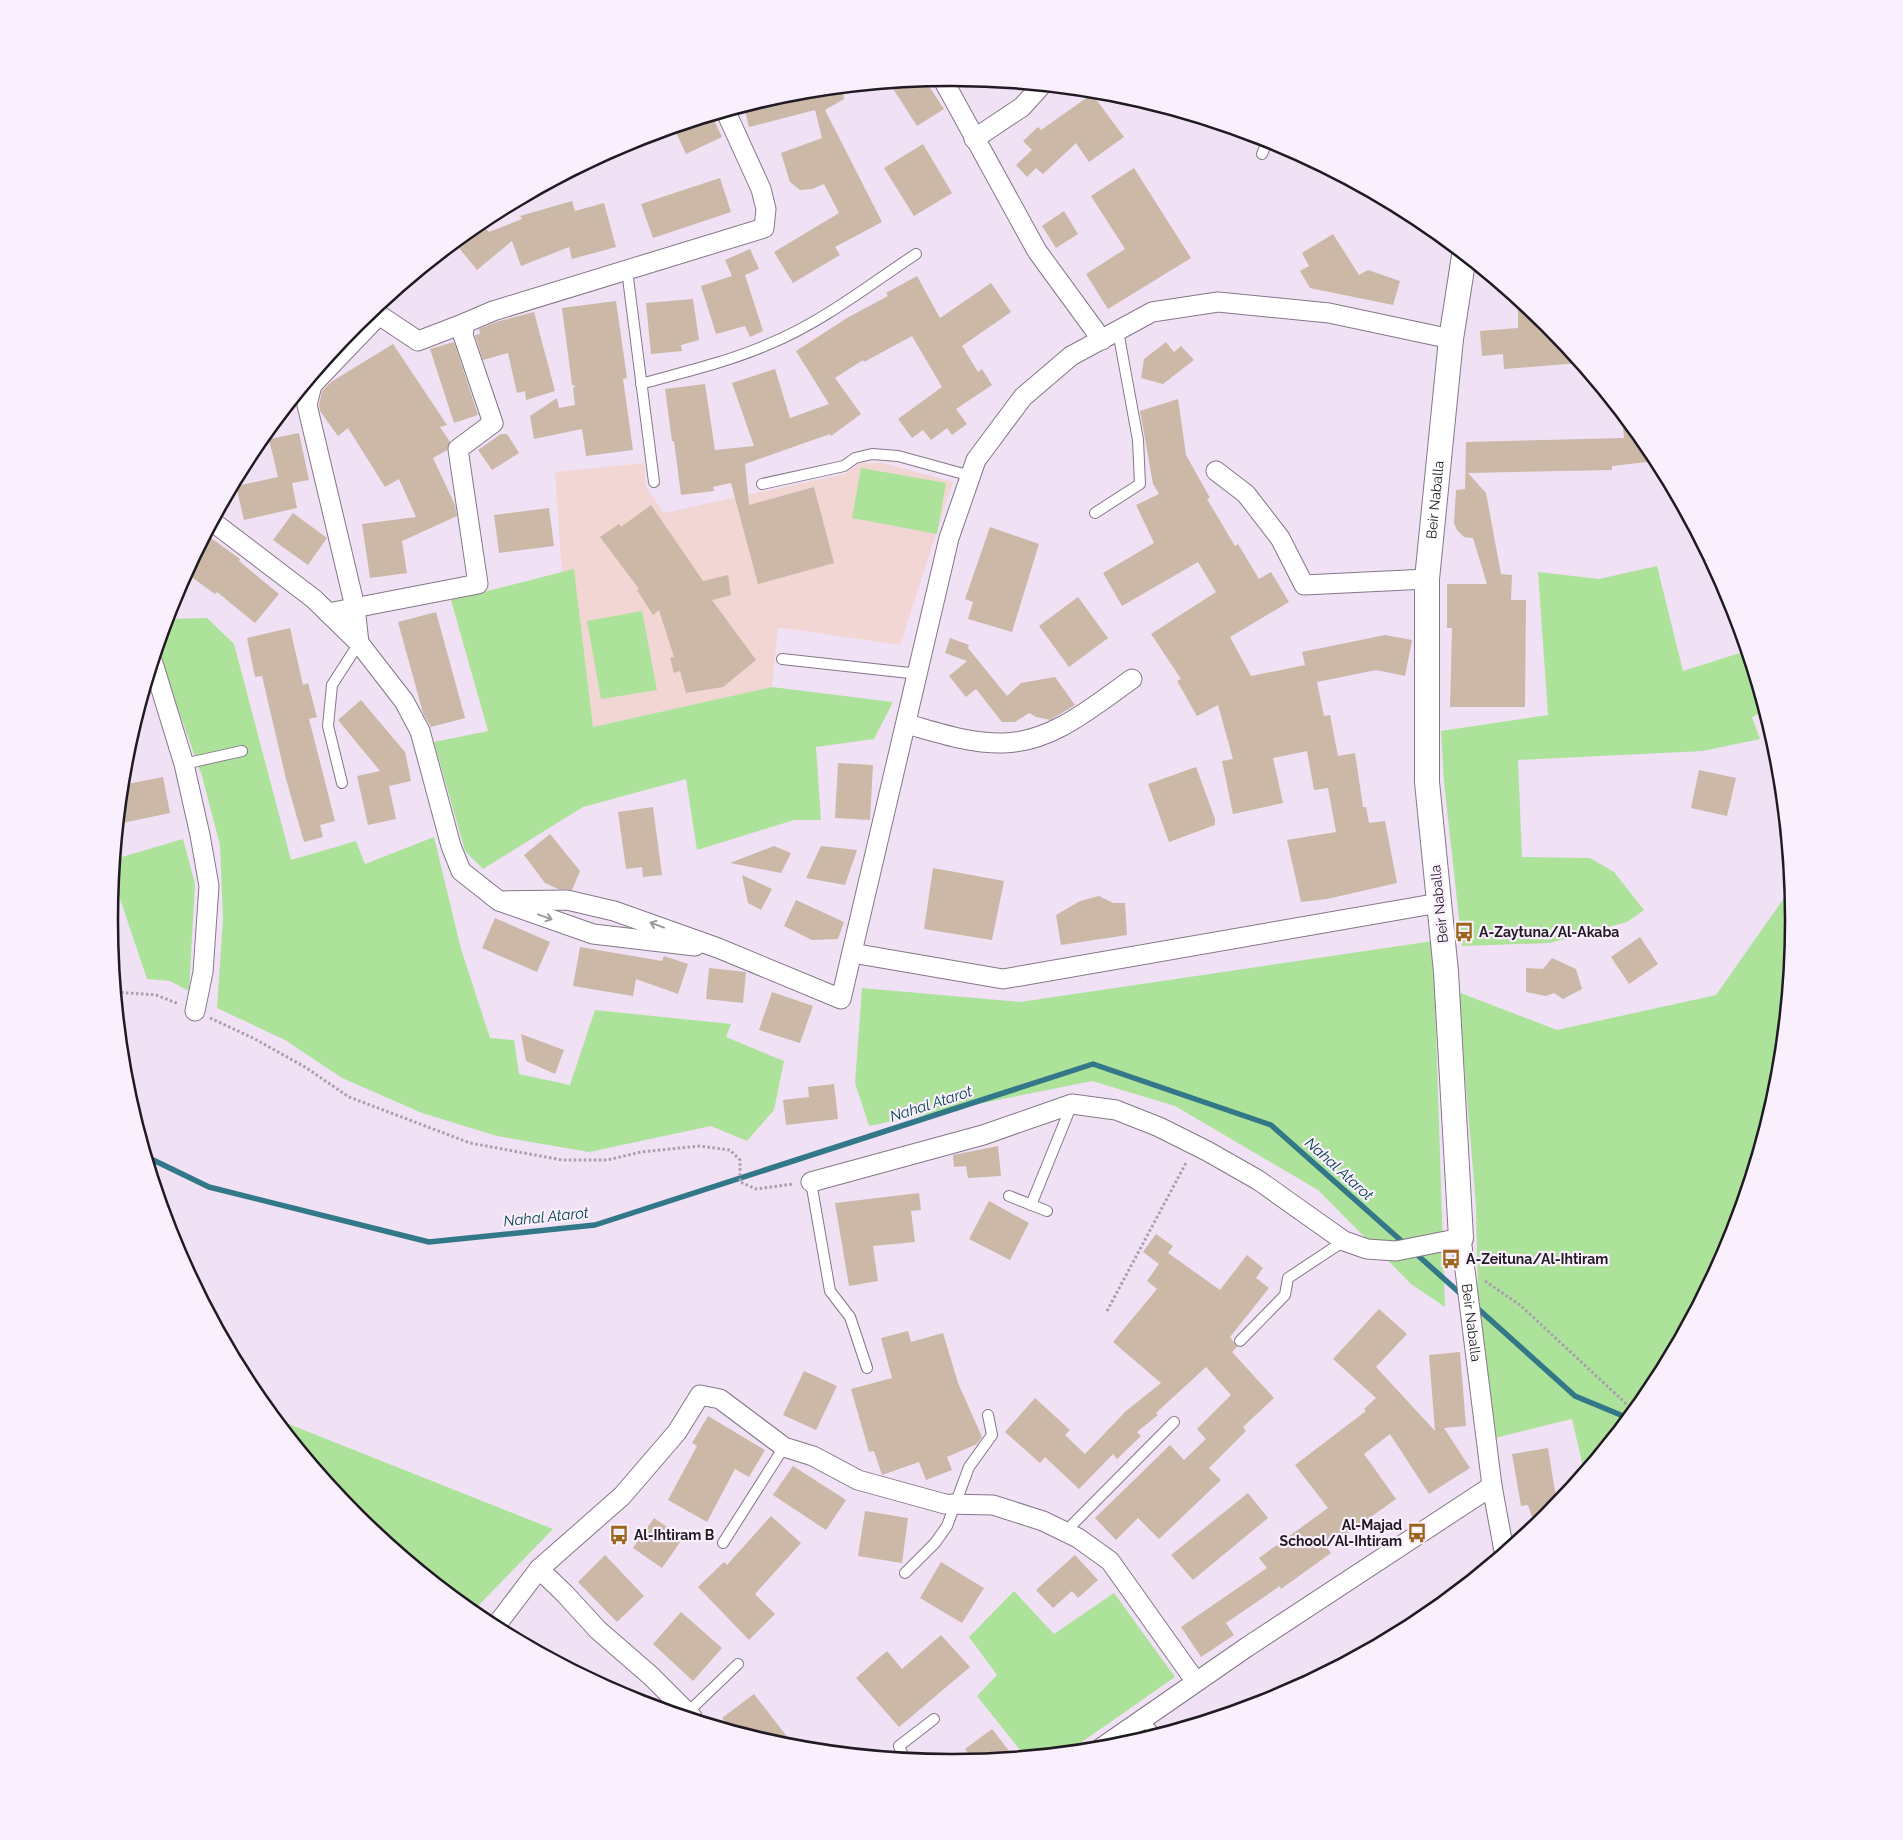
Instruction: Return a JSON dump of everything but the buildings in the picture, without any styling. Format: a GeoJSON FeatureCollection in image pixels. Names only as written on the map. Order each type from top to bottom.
{"type":"FeatureCollection","features":[{"type":"Feature","properties":{"kind":"street"},"geometry":{"type":"LineString","coordinates":[[946,86],[1037,251],[1110,336]]}},
{"type":"Feature","properties":{"kind":"street"},"geometry":{"type":"LineString","coordinates":[[974,139],[1022,107],[1037,91]]}},
{"type":"Feature","properties":{"kind":"street"},"geometry":{"type":"LineString","coordinates":[[316,381],[379,315],[418,341],[493,311],[764,228],[766,209],[761,189],[728,117]]}},
{"type":"Feature","properties":{"kind":"street","name":"Beir Naballa"},"geometry":{"type":"LineString","coordinates":[[1463,262],[1451,338],[1428,579],[1427,782],[1446,972],[1460,1238],[1492,1486],[1503,1545]]}},
{"type":"Feature","properties":{"kind":"street"},"geometry":{"type":"LineString","coordinates":[[499,901],[567,900],[654,923],[841,999],[919,674],[949,538],[976,460],[1023,397],[1071,356],[1152,312],[1218,302],[1329,313],[1451,338]]}},
{"type":"Feature","properties":{"kind":"street"},"geometry":{"type":"LineString","coordinates":[[328,613],[478,584],[458,449],[493,422],[463,335],[466,323]]}},
{"type":"Feature","properties":{"kind":"street"},"geometry":{"type":"LineString","coordinates":[[312,386],[306,405],[355,607],[359,644]]}},
{"type":"Feature","properties":{"kind":"street"},"geometry":{"type":"LineString","coordinates":[[1216,471],[1246,494],[1280,538],[1304,584],[1428,579]]}},
{"type":"Feature","properties":{"kind":"street"},"geometry":{"type":"LineString","coordinates":[[217,525],[285,574],[328,613],[359,644],[404,701],[420,731],[451,846],[461,871],[499,901],[593,934],[627,940],[718,948]]}},
{"type":"Feature","properties":{"kind":"street"},"geometry":{"type":"LineString","coordinates":[[156,672],[184,764],[200,835],[208,886],[203,972],[195,1011]]}},
{"type":"Feature","properties":{"kind":"street"},"geometry":{"type":"LineString","coordinates":[[907,724],[960,739],[1005,743],[1044,735],[1083,714],[1132,679]]}},
{"type":"Feature","properties":{"kind":"street"},"geometry":{"type":"LineString","coordinates":[[852,953],[1003,979],[1439,903]]}},
{"type":"Feature","properties":{"kind":"street"},"geometry":{"type":"LineString","coordinates":[[811,1182],[983,1135],[1072,1104],[1116,1110],[1159,1127],[1258,1180],[1344,1241],[1367,1249],[1396,1251],[1460,1238]]}},
{"type":"Feature","properties":{"kind":"street"},"geometry":{"type":"LineString","coordinates":[[500,1620],[539,1570],[622,1496],[677,1432],[700,1395],[720,1399],[784,1447],[813,1456],[858,1480],[897,1492],[956,1504],[993,1505],[1043,1521],[1078,1538],[1110,1561],[1196,1682]]}},
{"type":"Feature","properties":{"kind":"street"},"geometry":{"type":"LineString","coordinates":[[1116,1737],[1196,1682],[1492,1486]]}},
{"type":"Feature","properties":{"kind":"street"},"geometry":{"type":"LineString","coordinates":[[539,1570],[566,1594],[598,1630],[651,1676],[686,1711]]}},
{"type":"Feature","properties":{"kind":"lane"},"geometry":{"type":"LineString","coordinates":[[1262,154],[1265,148]]}},
{"type":"Feature","properties":{"kind":"lane"},"geometry":{"type":"LineString","coordinates":[[640,384],[710,365],[770,344],[820,317],[916,254]]}},
{"type":"Feature","properties":{"kind":"lane"},"geometry":{"type":"LineString","coordinates":[[627,270],[640,384],[654,482]]}},
{"type":"Feature","properties":{"kind":"lane"},"geometry":{"type":"LineString","coordinates":[[1095,513],[1140,484],[1138,440],[1110,336]]}},
{"type":"Feature","properties":{"kind":"lane"},"geometry":{"type":"LineString","coordinates":[[762,484],[844,466],[855,458],[872,454],[898,456],[971,476]]}},
{"type":"Feature","properties":{"kind":"lane"},"geometry":{"type":"LineString","coordinates":[[342,783],[328,726],[332,685],[359,644]]}},
{"type":"Feature","properties":{"kind":"lane"},"geometry":{"type":"LineString","coordinates":[[782,659],[919,674]]}},
{"type":"Feature","properties":{"kind":"lane"},"geometry":{"type":"LineString","coordinates":[[184,764],[242,752]]}},
{"type":"Feature","properties":{"kind":"lane"},"geometry":{"type":"LineString","coordinates":[[1031,1205],[1072,1104]]}},
{"type":"Feature","properties":{"kind":"lane"},"geometry":{"type":"LineString","coordinates":[[811,1182],[830,1291],[850,1317],[867,1368]]}},
{"type":"Feature","properties":{"kind":"lane"},"geometry":{"type":"LineString","coordinates":[[1009,1196],[1047,1211]]}},
{"type":"Feature","properties":{"kind":"lane"},"geometry":{"type":"LineString","coordinates":[[1240,1341],[1285,1295],[1288,1278],[1344,1241]]}},
{"type":"Feature","properties":{"kind":"lane"},"geometry":{"type":"LineString","coordinates":[[905,1573],[935,1542],[947,1526],[970,1466],[992,1435],[988,1415]]}},
{"type":"Feature","properties":{"kind":"lane"},"geometry":{"type":"LineString","coordinates":[[1065,1532],[1174,1422]]}},
{"type":"Feature","properties":{"kind":"lane"},"geometry":{"type":"LineString","coordinates":[[723,1544],[784,1447]]}},
{"type":"Feature","properties":{"kind":"lane"},"geometry":{"type":"LineString","coordinates":[[692,1713],[738,1664]]}},
{"type":"Feature","properties":{"kind":"lane"},"geometry":{"type":"LineString","coordinates":[[902,1752],[899,1746],[934,1719]]}},
{"type":"Feature","properties":{"kind":"lane"},"geometry":{"type":"LineString","coordinates":[[1143,1719],[1151,1729]]}},
{"type":"Feature","properties":{"kind":"path"},"geometry":{"type":"LineString","coordinates":[[122,992],[156,995],[195,1011],[253,1038],[305,1067],[349,1097],[470,1143],[562,1160],[607,1160],[642,1152],[699,1146],[730,1150],[740,1160],[740,1182],[756,1188],[811,1182]]}},
{"type":"Feature","properties":{"kind":"path"},"geometry":{"type":"LineString","coordinates":[[1107,1311],[1196,1146]]}},
{"type":"Feature","properties":{"kind":"path"},"geometry":{"type":"LineString","coordinates":[[1463,1266],[1520,1305],[1629,1406]]}},
{"type":"Feature","properties":{"kind":"shaded area"},"geometry":{"type":"Polygon","coordinates":[[[644,463],[646,487],[664,513],[844,474],[861,463],[883,463],[953,482],[900,645],[778,627],[772,687],[593,727],[574,570],[562,572],[555,472],[644,463]]]}},
{"type":"Feature","properties":{"kind":"green space"},"geometry":{"type":"Polygon","coordinates":[[[861,468],[946,483],[937,534],[852,518],[861,468]]]}},
{"type":"Feature","properties":{"kind":"green space"},"geometry":{"type":"Polygon","coordinates":[[[1657,566],[1683,671],[1741,653],[1759,713],[1752,717],[1760,739],[1703,751],[1518,760],[1522,857],[1590,858],[1614,872],[1644,910],[1627,922],[1550,943],[1462,946],[1444,782],[1441,731],[1548,715],[1538,572],[1599,579],[1657,566]]]}},
{"type":"Feature","properties":{"kind":"green space"},"geometry":{"type":"Polygon","coordinates":[[[574,569],[593,727],[772,687],[893,702],[874,739],[816,747],[821,820],[794,820],[697,850],[686,779],[583,807],[483,869],[465,851],[434,742],[488,731],[451,600],[574,569]]]}},
{"type":"Feature","properties":{"kind":"green space"},"geometry":{"type":"Polygon","coordinates":[[[642,611],[657,690],[601,699],[587,621],[642,611]]]}},
{"type":"Feature","properties":{"kind":"green space"},"geometry":{"type":"Polygon","coordinates":[[[207,618],[234,644],[291,860],[356,841],[365,864],[434,837],[461,949],[490,1038],[514,1040],[519,1074],[570,1085],[595,1010],[731,1024],[726,1037],[784,1061],[774,1110],[747,1141],[711,1126],[589,1152],[497,1136],[422,1113],[342,1078],[285,1040],[217,1008],[223,919],[220,845],[202,776],[160,658],[174,619],[207,618]]]}},
{"type":"Feature","properties":{"kind":"green space"},"geometry":{"type":"Polygon","coordinates":[[[183,839],[195,884],[189,991],[170,981],[147,979],[119,895],[121,857],[183,839]]]}},
{"type":"Feature","properties":{"kind":"green space"},"geometry":{"type":"Polygon","coordinates":[[[1784,898],[1783,975],[1778,1029],[1769,1083],[1757,1136],[1741,1188],[1722,1239],[1674,1337],[1645,1383],[1613,1428],[1583,1465],[1572,1419],[1495,1438],[1479,1337],[1476,1206],[1458,992],[1557,1030],[1716,995],[1784,898]]]}},
{"type":"Feature","properties":{"kind":"green space"},"geometry":{"type":"Polygon","coordinates":[[[1433,941],[1445,1307],[1411,1284],[1318,1190],[1175,1106],[1092,1081],[869,1126],[855,1083],[862,988],[1020,1002],[1433,941]]]}},
{"type":"Feature","properties":{"kind":"green space"},"geometry":{"type":"Polygon","coordinates":[[[287,1423],[553,1529],[478,1606],[402,1547],[362,1510],[325,1470],[287,1423]]]}},
{"type":"Feature","properties":{"kind":"green space"},"geometry":{"type":"Polygon","coordinates":[[[1014,1591],[1054,1634],[1114,1593],[1175,1677],[1079,1744],[1021,1751],[977,1696],[997,1675],[969,1637],[1014,1591]]]}},
{"type":"Feature","properties":{"kind":"waterway","name":"Nahal Atarot"},"geometry":{"type":"LineString","coordinates":[[153,1160],[209,1187],[429,1242],[595,1225],[1093,1064],[1271,1125],[1406,1245]]}},
{"type":"Feature","properties":{"kind":"waterway","name":"Nahal Atarot"},"geometry":{"type":"LineString","coordinates":[[1413,1251],[1462,1295]]}},
{"type":"Feature","properties":{"kind":"waterway","name":"Nahal Atarot"},"geometry":{"type":"LineString","coordinates":[[1475,1306],[1575,1396],[1622,1415]]}},
{"type":"Feature","properties":{"kind":"place","name":"A-Zaytuna/Al-Akaba"},"geometry":{"type":"Point","coordinates":[1464,932]}},
{"type":"Feature","properties":{"kind":"place","name":"A-Zeituna/Al-Ihtiram"},"geometry":{"type":"Point","coordinates":[1451,1259]}},
{"type":"Feature","properties":{"kind":"place","name":"Al-Majad School/Al-Ihtiram"},"geometry":{"type":"Point","coordinates":[1417,1533]}},
{"type":"Feature","properties":{"kind":"place","name":"Al-Ihtiram B"},"geometry":{"type":"Point","coordinates":[619,1535]}}]}
